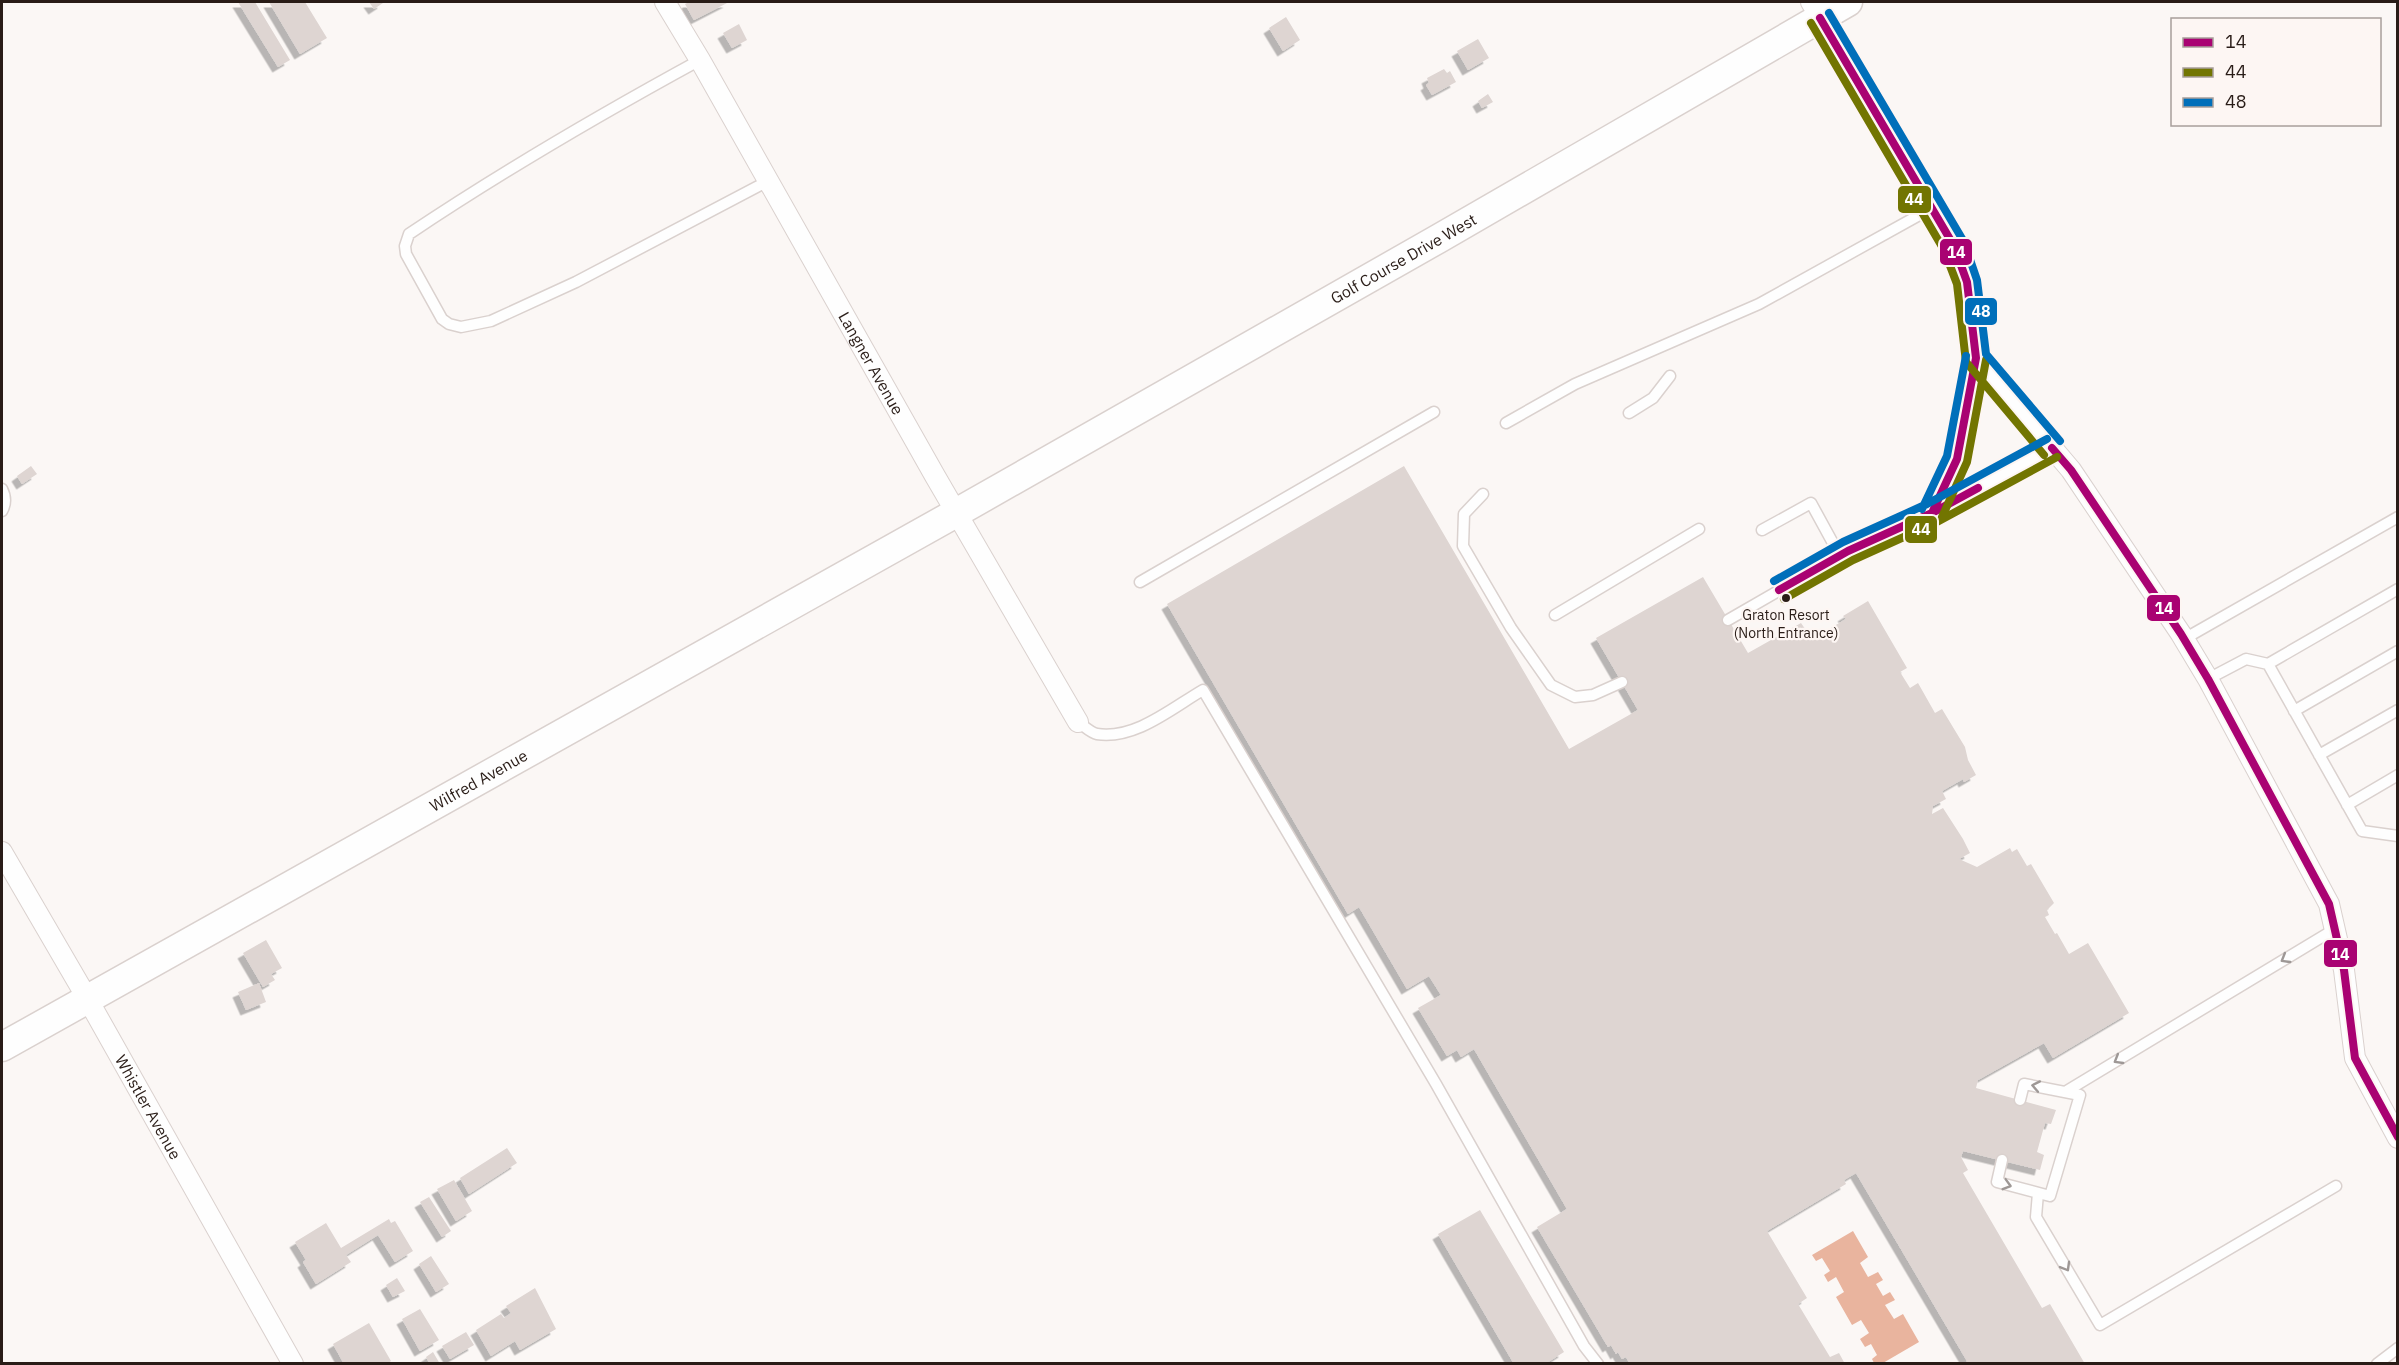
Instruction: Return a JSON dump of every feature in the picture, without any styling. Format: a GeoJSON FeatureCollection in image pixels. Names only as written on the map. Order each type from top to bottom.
{"type":"FeatureCollection","features":[{"type":"Feature","properties":{"kind":"street","name":"Langner Avenue"},"geometry":{"type":"LineString","coordinates":[[665,2],[956,513],[1078,722]]}},
{"type":"Feature","properties":{"kind":"street","name":"Golf Course Drive West"},"geometry":{"type":"LineString","coordinates":[[956,513],[1448,233],[1816,10],[1848,2]]}},
{"type":"Feature","properties":{"kind":"street"},"geometry":{"type":"LineString","coordinates":[[1816,10],[1954,246],[1967,282],[1976,358],[2070,470],[2184,639],[2330,904],[2348,994],[2355,1058],[2397,1138]]}},
{"type":"Feature","properties":{"kind":"street","name":"Wilfred Avenue"},"geometry":{"type":"LineString","coordinates":[[2,1047],[956,513]]}},
{"type":"Feature","properties":{"kind":"street","name":"Whistler Avenue"},"geometry":{"type":"LineString","coordinates":[[2,852],[293,1364]]}},
{"type":"Feature","properties":{"kind":"lane"},"geometry":{"type":"LineString","coordinates":[[700,60],[595,118],[409,234],[405,249],[411,266],[442,319],[461,327],[491,321],[576,282],[768,181]]}},
{"type":"Feature","properties":{"kind":"lane"},"geometry":{"type":"LineString","coordinates":[[1506,423],[1575,384],[1759,304],[1932,208]]}},
{"type":"Feature","properties":{"kind":"lane"},"geometry":{"type":"LineString","coordinates":[[1932,513],[1957,459],[1976,358]]}},
{"type":"Feature","properties":{"kind":"lane"},"geometry":{"type":"LineString","coordinates":[[1629,413],[1653,398],[1670,376]]}},
{"type":"Feature","properties":{"kind":"lane"},"geometry":{"type":"LineString","coordinates":[[1140,582],[1434,412]]}},
{"type":"Feature","properties":{"kind":"lane"},"geometry":{"type":"LineString","coordinates":[[1728,620],[1840,556],[1884,533],[1932,513],[2052,448]]}},
{"type":"Feature","properties":{"kind":"lane"},"geometry":{"type":"LineString","coordinates":[[2,489],[5,496],[2,511]]}},
{"type":"Feature","properties":{"kind":"lane"},"geometry":{"type":"LineString","coordinates":[[1483,494],[1464,514],[1463,546],[1511,628],[1541,673],[1551,685],[1575,697],[1593,694],[1622,682]]}},
{"type":"Feature","properties":{"kind":"lane"},"geometry":{"type":"LineString","coordinates":[[1762,530],[1811,502],[1840,556]]}},
{"type":"Feature","properties":{"kind":"lane"},"geometry":{"type":"LineString","coordinates":[[2184,639],[2397,517]]}},
{"type":"Feature","properties":{"kind":"lane"},"geometry":{"type":"LineString","coordinates":[[1555,615],[1699,529]]}},
{"type":"Feature","properties":{"kind":"lane"},"geometry":{"type":"LineString","coordinates":[[2208,679],[2246,659],[2268,664],[2397,589]]}},
{"type":"Feature","properties":{"kind":"lane"},"geometry":{"type":"LineString","coordinates":[[2294,711],[2397,651]]}},
{"type":"Feature","properties":{"kind":"lane"},"geometry":{"type":"LineString","coordinates":[[2268,664],[2362,831],[2397,836]]}},
{"type":"Feature","properties":{"kind":"lane"},"geometry":{"type":"LineString","coordinates":[[1078,722],[1095,734],[1120,735],[1203,690],[1436,1084],[1584,1346],[1598,1364]]}},
{"type":"Feature","properties":{"kind":"lane"},"geometry":{"type":"LineString","coordinates":[[2319,755],[2397,710]]}},
{"type":"Feature","properties":{"kind":"lane"},"geometry":{"type":"LineString","coordinates":[[2347,805],[2397,775]]}},
{"type":"Feature","properties":{"kind":"lane"},"geometry":{"type":"LineString","coordinates":[[2065,1092],[2335,929]]}},
{"type":"Feature","properties":{"kind":"lane"},"geometry":{"type":"LineString","coordinates":[[2002,1161],[1997,1182],[2050,1196],[2080,1095],[2024,1084],[2020,1100]]}},
{"type":"Feature","properties":{"kind":"lane"},"geometry":{"type":"LineString","coordinates":[[2038,1193],[2036,1217],[2100,1325],[2336,1186]]}},
{"type":"Feature","properties":{"kind":"lane"},"geometry":{"type":"LineString","coordinates":[[2377,1364],[2397,1348]]}},
{"type":"Feature","properties":{"kind":"shaded area"},"geometry":{"type":"Polygon","coordinates":[[[1853,1231],[1868,1257],[1860,1263],[1868,1277],[1878,1272],[1883,1280],[1876,1284],[1883,1296],[1890,1292],[1895,1300],[1885,1305],[1894,1319],[1903,1314],[1919,1342],[1883,1363],[1874,1363],[1872,1359],[1877,1355],[1871,1344],[1865,1347],[1860,1339],[1869,1333],[1861,1320],[1852,1325],[1836,1297],[1844,1292],[1836,1277],[1828,1282],[1824,1275],[1830,1271],[1822,1258],[1816,1261],[1812,1255],[1853,1231]]]}},
{"type":"Feature","properties":{"kind":"building"},"geometry":{"type":"Polygon","coordinates":[[[238,2],[255,2],[290,60],[278,67],[238,2]]]}},
{"type":"Feature","properties":{"kind":"building"},"geometry":{"type":"Polygon","coordinates":[[[269,2],[305,2],[327,38],[300,54],[269,2]]]}},
{"type":"Feature","properties":{"kind":"building"},"geometry":{"type":"Polygon","coordinates":[[[369,2],[382,2],[383,3],[374,9],[369,2]]]}},
{"type":"Feature","properties":{"kind":"building"},"geometry":{"type":"Polygon","coordinates":[[[689,2],[729,2],[694,20],[685,4],[689,2]]]}},
{"type":"Feature","properties":{"kind":"building"},"geometry":{"type":"Polygon","coordinates":[[[1286,17],[1300,40],[1283,51],[1269,28],[1286,17]]]}},
{"type":"Feature","properties":{"kind":"building"},"geometry":{"type":"Polygon","coordinates":[[[739,24],[747,40],[732,48],[723,33],[739,24]]]}},
{"type":"Feature","properties":{"kind":"building"},"geometry":{"type":"Polygon","coordinates":[[[1478,39],[1489,58],[1468,70],[1457,51],[1478,39]]]}},
{"type":"Feature","properties":{"kind":"building"},"geometry":{"type":"Polygon","coordinates":[[[1444,69],[1447,73],[1450,71],[1456,82],[1432,95],[1426,85],[1429,83],[1427,78],[1444,69]]]}},
{"type":"Feature","properties":{"kind":"building"},"geometry":{"type":"Polygon","coordinates":[[[1488,94],[1493,102],[1482,108],[1478,101],[1488,94]]]}},
{"type":"Feature","properties":{"kind":"building"},"geometry":{"type":"Polygon","coordinates":[[[31,466],[37,474],[22,484],[17,476],[31,466]]]}},
{"type":"Feature","properties":{"kind":"building"},"geometry":{"type":"Polygon","coordinates":[[[1404,466],[1569,749],[1638,710],[1596,638],[1703,577],[1748,653],[1801,623],[1812,639],[1846,619],[1843,616],[1868,601],[1907,668],[1900,672],[1910,688],[1918,683],[1935,713],[1942,709],[1965,747],[1968,760],[1976,775],[1964,782],[1963,779],[1942,791],[1946,799],[1933,806],[1932,814],[1943,808],[1970,853],[1959,859],[1977,867],[2010,848],[2012,852],[2017,849],[2027,866],[2031,864],[2054,903],[2047,910],[2049,915],[2045,917],[2055,934],[2057,933],[2069,954],[2088,943],[2129,1013],[2053,1058],[2044,1043],[1978,1080],[1976,1088],[2056,1110],[2051,1124],[2045,1123],[2037,1152],[2044,1155],[2040,1170],[1963,1151],[1961,1157],[1968,1170],[1963,1173],[2042,1308],[2050,1304],[2085,1364],[1966,1364],[1967,1361],[1856,1173],[1844,1180],[1846,1184],[1767,1231],[1807,1298],[1798,1304],[1830,1357],[1839,1353],[1845,1364],[1630,1364],[1626,1357],[1622,1359],[1618,1352],[1616,1354],[1611,1345],[1608,1347],[1537,1227],[1567,1209],[1474,1049],[1461,1057],[1457,1050],[1447,1056],[1418,1008],[1441,995],[1429,976],[1407,989],[1359,907],[1348,914],[1167,604],[1404,466]]]}},
{"type":"Feature","properties":{"kind":"building"},"geometry":{"type":"Polygon","coordinates":[[[266,940],[282,968],[271,974],[275,980],[263,987],[243,953],[266,940]]]}},
{"type":"Feature","properties":{"kind":"building"},"geometry":{"type":"Polygon","coordinates":[[[259,983],[266,1002],[246,1010],[238,992],[259,983]]]}},
{"type":"Feature","properties":{"kind":"building"},"geometry":{"type":"Polygon","coordinates":[[[507,1148],[517,1163],[469,1194],[460,1178],[507,1148]]]}},
{"type":"Feature","properties":{"kind":"building"},"geometry":{"type":"Polygon","coordinates":[[[454,1180],[472,1211],[456,1221],[437,1189],[454,1180]]]}},
{"type":"Feature","properties":{"kind":"building"},"geometry":{"type":"Polygon","coordinates":[[[429,1197],[451,1231],[442,1237],[420,1202],[429,1197]]]}},
{"type":"Feature","properties":{"kind":"building"},"geometry":{"type":"Polygon","coordinates":[[[1480,1210],[1564,1352],[1545,1364],[1514,1364],[1438,1234],[1480,1210]]]}},
{"type":"Feature","properties":{"kind":"building"},"geometry":{"type":"Polygon","coordinates":[[[389,1219],[391,1223],[395,1221],[413,1251],[395,1262],[378,1235],[346,1255],[351,1262],[316,1284],[295,1242],[326,1223],[341,1248],[389,1219]]]}},
{"type":"Feature","properties":{"kind":"building"},"geometry":{"type":"Polygon","coordinates":[[[431,1256],[449,1284],[436,1292],[419,1264],[431,1256]]]}},
{"type":"Feature","properties":{"kind":"building"},"geometry":{"type":"Polygon","coordinates":[[[397,1278],[405,1291],[393,1297],[386,1285],[397,1278]]]}},
{"type":"Feature","properties":{"kind":"building"},"geometry":{"type":"Polygon","coordinates":[[[535,1288],[556,1329],[520,1350],[515,1341],[491,1356],[476,1330],[501,1314],[504,1318],[511,1313],[506,1306],[535,1288]]]}},
{"type":"Feature","properties":{"kind":"building"},"geometry":{"type":"Polygon","coordinates":[[[420,1309],[439,1340],[420,1351],[402,1319],[420,1309]]]}},
{"type":"Feature","properties":{"kind":"building"},"geometry":{"type":"Polygon","coordinates":[[[369,1323],[391,1361],[387,1364],[344,1364],[333,1344],[369,1323]]]}},
{"type":"Feature","properties":{"kind":"building"},"geometry":{"type":"Polygon","coordinates":[[[466,1332],[474,1345],[450,1359],[442,1346],[466,1332]]]}},
{"type":"Feature","properties":{"kind":"building"},"geometry":{"type":"Polygon","coordinates":[[[433,1352],[440,1364],[430,1364],[426,1357],[433,1352]]]}},
{"type":"Feature","properties":{"kind":"transit line","name":"48"},"geometry":{"type":"LineString","coordinates":[[1829,13],[1964,242],[1977,280],[1986,354],[2060,441]]}},
{"type":"Feature","properties":{"kind":"transit line","name":"14"},"geometry":{"type":"LineString","coordinates":[[1820,18],[1954,246],[1967,282],[1976,358],[1957,459],[1932,513]]}},
{"type":"Feature","properties":{"kind":"transit line","name":"44"},"geometry":{"type":"LineString","coordinates":[[1811,23],[1944,250],[1957,284],[1966,362],[2044,455]]}},
{"type":"Feature","properties":{"kind":"transit line","name":"48"},"geometry":{"type":"LineString","coordinates":[[1922,509],[1947,456],[1966,356]]}},
{"type":"Feature","properties":{"kind":"transit line","name":"44"},"geometry":{"type":"LineString","coordinates":[[1942,517],[1967,462],[1986,360]]}},
{"type":"Feature","properties":{"kind":"transit line","name":"48"},"geometry":{"type":"LineString","coordinates":[[1774,581],[1843,542],[1927,504],[2047,439]]}},
{"type":"Feature","properties":{"kind":"transit line","name":"14"},"geometry":{"type":"LineString","coordinates":[[2052,448],[2071,470],[2181,634],[2208,679],[2329,904],[2344,970],[2355,1058],[2398,1137]]}},
{"type":"Feature","properties":{"kind":"transit line","name":"44"},"geometry":{"type":"LineString","coordinates":[[1784,599],[1853,560],[1937,522],[2057,457]]}},
{"type":"Feature","properties":{"kind":"transit line","name":"14"},"geometry":{"type":"LineString","coordinates":[[1779,590],[1848,551],[1932,513],[1978,488]]}},
{"type":"Feature","properties":{"kind":"place","name":"Graton Resort (North Entrance)"},"geometry":{"type":"Point","coordinates":[1786,598]}}]}
